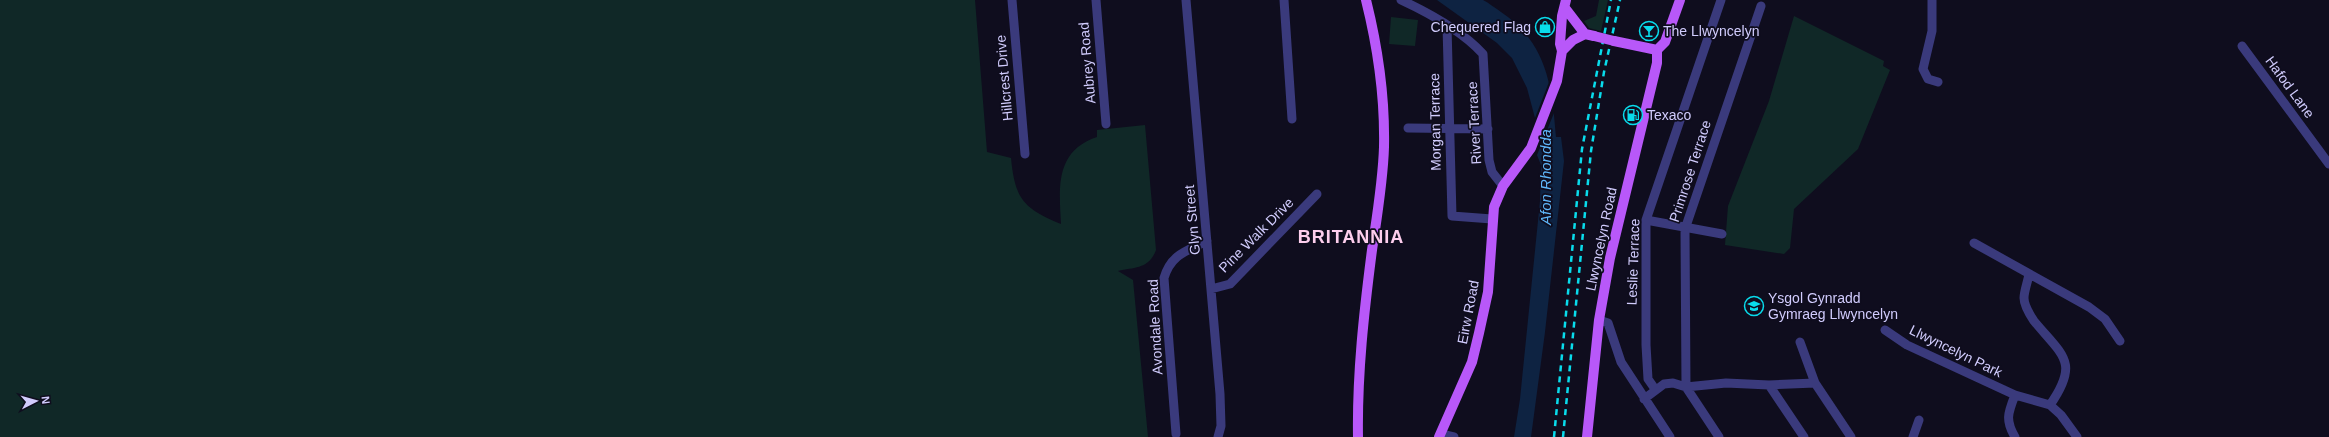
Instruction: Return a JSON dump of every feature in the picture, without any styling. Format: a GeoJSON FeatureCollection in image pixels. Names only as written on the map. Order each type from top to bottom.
{"type":"FeatureCollection","features":[{"type":"Feature","properties":{"kind":"main road"},"geometry":{"type":"LineString","coordinates":[[1358,437],[1360,349],[1384,148],[1379,57],[1366,0]]}},
{"type":"Feature","properties":{"kind":"main road"},"geometry":{"type":"LineString","coordinates":[[1562,51],[1573,40],[1590,35],[1657,50],[1665,42],[1680,0]]}},
{"type":"Feature","properties":{"kind":"main road"},"geometry":{"type":"LineString","coordinates":[[1566,4],[1590,35]]}},
{"type":"Feature","properties":{"kind":"main road","name":"Eirw Road"},"geometry":{"type":"LineString","coordinates":[[1440,435],[1472,362],[1479,333],[1488,292],[1494,207],[1503,186],[1531,148],[1554,89],[1562,51],[1560,44],[1562,16],[1566,4]]}},
{"type":"Feature","properties":{"kind":"main road","name":"Llwyncelyn Road"},"geometry":{"type":"LineString","coordinates":[[1586,437],[1599,320],[1610,258],[1657,63],[1657,50]]}},
{"type":"Feature","properties":{"kind":"street","name":"Hillcrest Drive"},"geometry":{"type":"LineString","coordinates":[[1012,0],[1025,154]]}},
{"type":"Feature","properties":{"kind":"street","name":"Aubrey Road"},"geometry":{"type":"LineString","coordinates":[[1096,0],[1106,124]]}},
{"type":"Feature","properties":{"kind":"street","name":"Glyn Street"},"geometry":{"type":"LineString","coordinates":[[1186,0],[1222,426],[1218,437]]}},
{"type":"Feature","properties":{"kind":"street"},"geometry":{"type":"LineString","coordinates":[[1284,0],[1292,119]]}},
{"type":"Feature","properties":{"kind":"street"},"geometry":{"type":"LineString","coordinates":[[1401,0],[1420,8],[1447,26]]}},
{"type":"Feature","properties":{"kind":"street","name":"Leslie Terrace"},"geometry":{"type":"LineString","coordinates":[[1655,389],[1648,379],[1646,352],[1646,220],[1721,0]]}},
{"type":"Feature","properties":{"kind":"street"},"geometry":{"type":"LineString","coordinates":[[1932,0],[1932,31],[1923,69],[1928,79],[1938,82]]}},
{"type":"Feature","properties":{"kind":"street","name":"Primrose Terrace"},"geometry":{"type":"LineString","coordinates":[[1686,387],[1685,229],[1761,6]]}},
{"type":"Feature","properties":{"kind":"street","name":"River Terrace"},"geometry":{"type":"LineString","coordinates":[[1447,26],[1483,54],[1492,172],[1503,186]]}},
{"type":"Feature","properties":{"kind":"street","name":"Morgan Terrace"},"geometry":{"type":"LineString","coordinates":[[1447,26],[1452,216],[1492,219]]}},
{"type":"Feature","properties":{"kind":"street","name":"Hafod Lane"},"geometry":{"type":"LineString","coordinates":[[2242,46],[2329,164]]}},
{"type":"Feature","properties":{"kind":"street"},"geometry":{"type":"LineString","coordinates":[[1408,128],[1488,128]]}},
{"type":"Feature","properties":{"kind":"street","name":"Pine Walk Drive"},"geometry":{"type":"LineString","coordinates":[[1211,289],[1230,284],[1317,194]]}},
{"type":"Feature","properties":{"kind":"street"},"geometry":{"type":"LineString","coordinates":[[1646,220],[1685,229],[1722,234]]}},
{"type":"Feature","properties":{"kind":"street","name":"Avondale Road"},"geometry":{"type":"LineString","coordinates":[[1176,434],[1164,278],[1168,266],[1177,256],[1207,241]]}},
{"type":"Feature","properties":{"kind":"street"},"geometry":{"type":"LineString","coordinates":[[1974,243],[2089,307],[2106,319],[2120,341]]}},
{"type":"Feature","properties":{"kind":"street"},"geometry":{"type":"LineString","coordinates":[[2029,274],[2024,299],[2030,315],[2065,359],[2067,374],[2063,386],[2050,405]]}},
{"type":"Feature","properties":{"kind":"street"},"geometry":{"type":"LineString","coordinates":[[1599,320],[1608,323],[1621,362],[1670,437]]}},
{"type":"Feature","properties":{"kind":"street","name":"Llwyncelyn Park"},"geometry":{"type":"LineString","coordinates":[[1885,330],[1907,345],[2015,395],[2050,405],[2061,415],[2077,437]]}},
{"type":"Feature","properties":{"kind":"street"},"geometry":{"type":"LineString","coordinates":[[1800,342],[1815,383],[1851,437]]}},
{"type":"Feature","properties":{"kind":"street"},"geometry":{"type":"LineString","coordinates":[[1644,399],[1655,389],[1664,384],[1673,383],[1686,387],[1726,383],[1769,385],[1815,383]]}},
{"type":"Feature","properties":{"kind":"street"},"geometry":{"type":"LineString","coordinates":[[1769,385],[1804,437]]}},
{"type":"Feature","properties":{"kind":"street"},"geometry":{"type":"LineString","coordinates":[[1686,387],[1719,437]]}},
{"type":"Feature","properties":{"kind":"street"},"geometry":{"type":"LineString","coordinates":[[2015,395],[2009,412],[2008,425],[2015,437]]}},
{"type":"Feature","properties":{"kind":"street"},"geometry":{"type":"LineString","coordinates":[[1913,437],[1919,420]]}},
{"type":"Feature","properties":{"kind":"street"},"geometry":{"type":"LineString","coordinates":[[1440,435],[1454,437]]}},
{"type":"Feature","properties":{"kind":"green space"},"geometry":{"type":"Polygon","coordinates":[[[0,0],[975,0],[987,152],[1011,158],[1015,183],[1019,193],[1023,200],[1038,213],[1061,224],[1060,184],[1062,172],[1073,151],[1083,143],[1097,137],[1097,130],[1145,125],[1156,250],[1150,261],[1145,264],[1136,268],[1118,271],[1133,280],[1148,437],[0,437],[0,0]]]}},
{"type":"Feature","properties":{"kind":"green space"},"geometry":{"type":"Polygon","coordinates":[[[1599,0],[1608,0],[1601,31],[1589,28],[1584,21],[1596,16],[1599,0]]]}},
{"type":"Feature","properties":{"kind":"green space"},"geometry":{"type":"Polygon","coordinates":[[[1794,16],[1884,61],[1883,66],[1890,70],[1858,149],[1794,209],[1790,248],[1784,254],[1725,245],[1728,206],[1769,101],[1794,16]]]}},
{"type":"Feature","properties":{"kind":"green space"},"geometry":{"type":"Polygon","coordinates":[[[1391,17],[1418,20],[1415,46],[1389,44],[1391,17]]]}},
{"type":"Feature","properties":{"kind":"water","name":"Afon Rhondda"},"geometry":{"type":"Polygon","coordinates":[[[1437,0],[1483,0],[1516,24],[1528,37],[1538,52],[1544,67],[1552,100],[1556,137],[1561,137],[1564,161],[1545,332],[1531,437],[1514,437],[1520,399],[1540,201],[1541,165],[1537,155],[1535,118],[1527,88],[1512,58],[1497,43],[1437,0]]]}},
{"type":"Feature","properties":{"kind":"pier"},"geometry":{"type":"Polygon","coordinates":[[[1549,82],[1552,86],[1556,108],[1537,155],[1535,153],[1533,123],[1549,82]]]}},
{"type":"Feature","properties":{"kind":"railway"},"geometry":{"type":"LineString","coordinates":[[1554,437],[1582,149],[1611,0]]}},
{"type":"Feature","properties":{"kind":"railway"},"geometry":{"type":"LineString","coordinates":[[1563,437],[1591,151],[1604,72],[1620,0]]}},
{"type":"Feature","properties":{"kind":"place","name":"Chequered Flag"},"geometry":{"type":"Point","coordinates":[1545,27]}},
{"type":"Feature","properties":{"kind":"place","name":"The Llwyncelyn"},"geometry":{"type":"Point","coordinates":[1649,31]}},
{"type":"Feature","properties":{"kind":"place","name":"Texaco"},"geometry":{"type":"Point","coordinates":[1633,115]}},
{"type":"Feature","properties":{"kind":"place","name":"Ysgol Gynradd Gymraeg Llwyncelyn"},"geometry":{"type":"Point","coordinates":[1754,306]}},
{"type":"Feature","properties":{"kind":"district","name":"BRITANNIA"},"geometry":{"type":"Point","coordinates":[1351,237]}}]}
